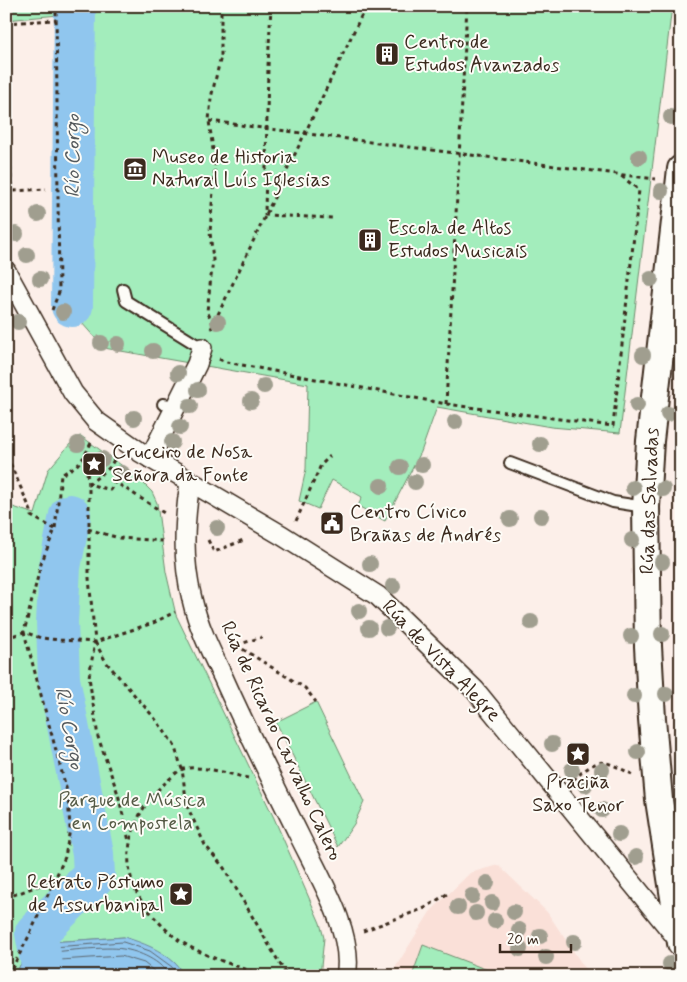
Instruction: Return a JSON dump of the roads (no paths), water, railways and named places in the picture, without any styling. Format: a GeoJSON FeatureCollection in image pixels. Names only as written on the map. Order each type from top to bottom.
{"type":"FeatureCollection","features":[{"type":"Feature","properties":{"kind":"main road","name":"Rúa das Salvadas"},"geometry":{"type":"LineString","coordinates":[[663,834],[658,791],[648,646],[646,507],[650,441],[681,169]]}},
{"type":"Feature","properties":{"kind":"main road","name":"Rúa de Vista Alegre"},"geometry":{"type":"LineString","coordinates":[[663,834],[681,943]]}},
{"type":"Feature","properties":{"kind":"street","name":"Rúa de Vista Alegre"},"geometry":{"type":"LineString","coordinates":[[6,271],[64,377],[84,408],[112,433],[150,458],[322,560],[384,602],[475,690],[681,943]]}},
{"type":"Feature","properties":{"kind":"street"},"geometry":{"type":"LineString","coordinates":[[150,458],[170,405],[197,364],[202,348]]}},
{"type":"Feature","properties":{"kind":"street","name":"Rúa de Ricardo Carvalho Calero"},"geometry":{"type":"LineString","coordinates":[[190,483],[185,523],[185,559],[192,601],[213,656],[246,729],[331,899],[344,939],[347,960],[346,976]]}},
{"type":"Feature","properties":{"kind":"street"},"geometry":{"type":"LineString","coordinates":[[185,523],[211,495]]}},
{"type":"Feature","properties":{"kind":"lane"},"geometry":{"type":"LineString","coordinates":[[122,289],[126,301],[202,348]]}},
{"type":"Feature","properties":{"kind":"lane"},"geometry":{"type":"LineString","coordinates":[[510,463],[613,502],[646,507]]}},
{"type":"Feature","properties":{"kind":"water"},"geometry":{"type":"Polygon","coordinates":[[[124,937],[157,950],[175,963],[185,975],[190,973],[195,976],[14,976],[30,948],[36,943],[124,937]]]}},
{"type":"Feature","properties":{"kind":"waterway","name":"Río Corgo"},"geometry":{"type":"LineString","coordinates":[[72,306],[75,6]]}},
{"type":"Feature","properties":{"kind":"waterway","name":"Río Corgo"},"geometry":{"type":"LineString","coordinates":[[44,976],[36,933],[94,876],[93,854],[59,679],[57,622],[60,567],[70,515]]}},
{"type":"Feature","properties":{"kind":"place","name":"Centro de Estudos Avanzados"},"geometry":{"type":"Point","coordinates":[387,54]}},
{"type":"Feature","properties":{"kind":"place","name":"Museo de Historia Natural Luís Iglesias"},"geometry":{"type":"Point","coordinates":[135,169]}},
{"type":"Feature","properties":{"kind":"place","name":"Escola de Altos Estudos Musicais"},"geometry":{"type":"Point","coordinates":[370,240]}},
{"type":"Feature","properties":{"kind":"place","name":"Cruceiro de Nosa Señora da Fonte"},"geometry":{"type":"Point","coordinates":[94,464]}},
{"type":"Feature","properties":{"kind":"place","name":"Centro Cívico Brañas de Andrés"},"geometry":{"type":"Point","coordinates":[332,523]}},
{"type":"Feature","properties":{"kind":"place","name":"Praciña Saxo Tenor"},"geometry":{"type":"Point","coordinates":[578,754]}},
{"type":"Feature","properties":{"kind":"place","name":"Retrato Póstumo de Assurbanipal"},"geometry":{"type":"Point","coordinates":[181,894]}},
{"type":"Feature","properties":{"kind":"park label","name":"Parque de Música en Compostela"},"geometry":{"type":"Point","coordinates":[132,812]}}]}
